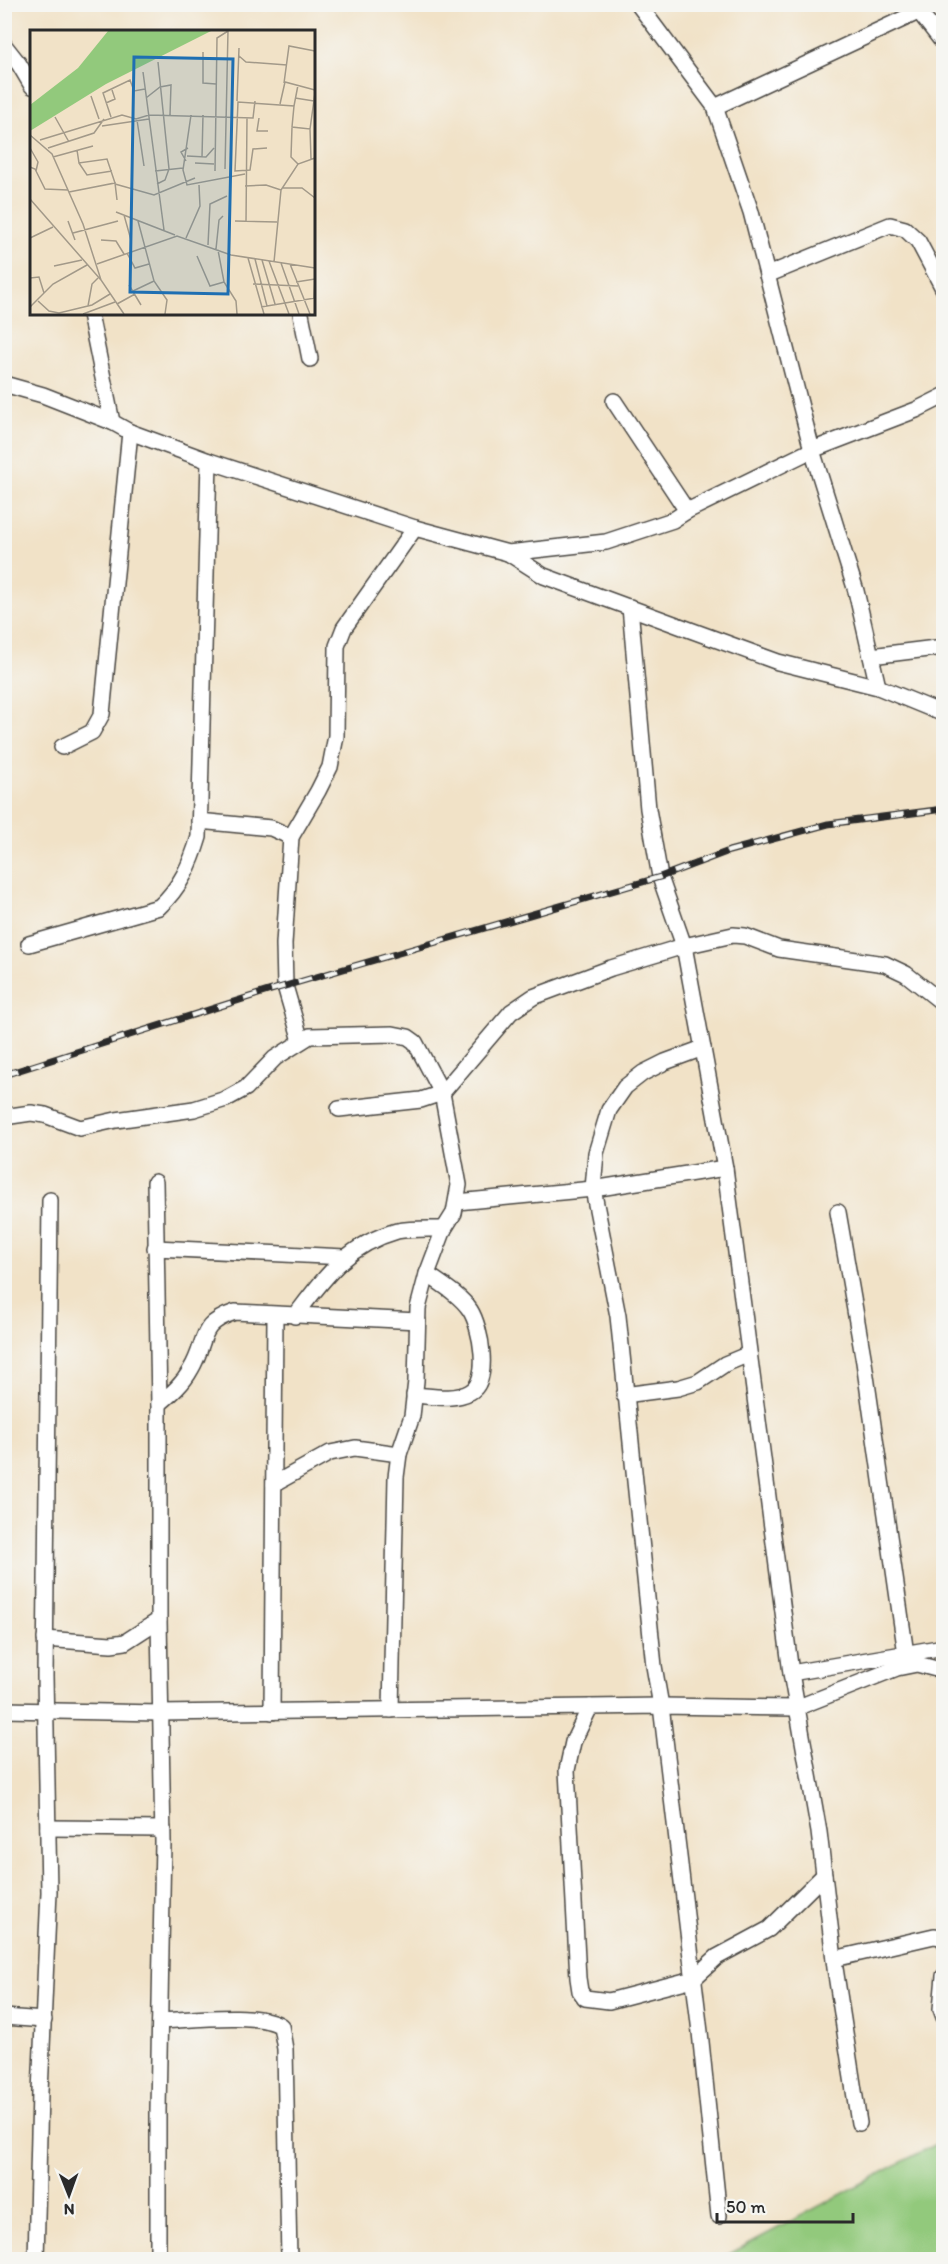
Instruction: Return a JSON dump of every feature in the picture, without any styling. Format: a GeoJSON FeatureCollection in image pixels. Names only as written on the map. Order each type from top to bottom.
{"type":"FeatureCollection","features":[{"type":"Feature","properties":{"kind":"street"},"geometry":{"type":"LineString","coordinates":[[638,4],[715,107],[750,212],[812,450],[856,591],[878,687]]}},
{"type":"Feature","properties":{"kind":"street"},"geometry":{"type":"LineString","coordinates":[[715,107],[916,8],[944,44]]}},
{"type":"Feature","properties":{"kind":"street"},"geometry":{"type":"LineString","coordinates":[[4,45],[30,83]]}},
{"type":"Feature","properties":{"kind":"street"},"geometry":{"type":"LineString","coordinates":[[767,275],[890,225],[905,230],[918,241],[944,290]]}},
{"type":"Feature","properties":{"kind":"street"},"geometry":{"type":"LineString","coordinates":[[90,315],[112,422]]}},
{"type":"Feature","properties":{"kind":"street"},"geometry":{"type":"LineString","coordinates":[[301,315],[310,359]]}},
{"type":"Feature","properties":{"kind":"street"},"geometry":{"type":"LineString","coordinates":[[4,384],[43,395],[112,422],[130,432],[209,461],[415,528],[508,553],[544,576],[778,662],[878,687],[944,714]]}},
{"type":"Feature","properties":{"kind":"street"},"geometry":{"type":"LineString","coordinates":[[508,553],[606,542],[673,520],[812,450],[916,410],[944,396]]}},
{"type":"Feature","properties":{"kind":"street"},"geometry":{"type":"LineString","coordinates":[[614,401],[687,511]]}},
{"type":"Feature","properties":{"kind":"street"},"geometry":{"type":"LineString","coordinates":[[62,747],[92,732],[102,714],[130,432]]}},
{"type":"Feature","properties":{"kind":"street"},"geometry":{"type":"LineString","coordinates":[[29,944],[159,907],[172,894],[192,859],[199,837],[209,461]]}},
{"type":"Feature","properties":{"kind":"street"},"geometry":{"type":"LineString","coordinates":[[301,1041],[285,986],[284,944],[291,837],[330,767],[336,736],[337,646],[344,628],[415,528]]}},
{"type":"Feature","properties":{"kind":"street"},"geometry":{"type":"LineString","coordinates":[[630,607],[648,809],[660,878],[684,946],[725,1168],[790,1673],[819,1832],[834,1959],[859,2123]]}},
{"type":"Feature","properties":{"kind":"street"},"geometry":{"type":"LineString","coordinates":[[871,656],[944,647]]}},
{"type":"Feature","properties":{"kind":"street"},"geometry":{"type":"LineString","coordinates":[[199,821],[271,828],[291,837]]}},
{"type":"Feature","properties":{"kind":"street"},"geometry":{"type":"LineString","coordinates":[[339,1109],[421,1100],[442,1093],[511,1012],[533,997],[611,968],[684,946],[733,935],[745,936],[779,949],[885,964],[906,974],[944,1004]]}},
{"type":"Feature","properties":{"kind":"street"},"geometry":{"type":"LineString","coordinates":[[4,1117],[31,1113],[45,1114],[80,1128],[116,1120],[194,1109],[226,1099],[246,1088],[275,1058],[310,1036],[393,1034],[408,1036],[415,1042],[442,1093],[459,1185],[454,1214],[444,1229],[427,1274],[418,1308],[412,1416],[399,1454],[396,1477],[391,1710]]}},
{"type":"Feature","properties":{"kind":"street"},"geometry":{"type":"LineString","coordinates":[[704,1048],[650,1069],[625,1087],[609,1110],[596,1153],[593,1189],[618,1316],[624,1395],[654,1666],[693,1979],[719,2216]]}},
{"type":"Feature","properties":{"kind":"street"},"geometry":{"type":"LineString","coordinates":[[457,1202],[593,1189],[725,1168]]}},
{"type":"Feature","properties":{"kind":"street"},"geometry":{"type":"LineString","coordinates":[[155,1182],[163,1829],[158,2259]]}},
{"type":"Feature","properties":{"kind":"street"},"geometry":{"type":"LineString","coordinates":[[36,2259],[49,1892],[45,1639],[50,1200]]}},
{"type":"Feature","properties":{"kind":"street"},"geometry":{"type":"LineString","coordinates":[[838,1212],[864,1362],[906,1654]]}},
{"type":"Feature","properties":{"kind":"street"},"geometry":{"type":"LineString","coordinates":[[295,1316],[331,1270],[366,1243],[399,1231],[444,1229]]}},
{"type":"Feature","properties":{"kind":"street"},"geometry":{"type":"LineString","coordinates":[[155,1248],[345,1257]]}},
{"type":"Feature","properties":{"kind":"street"},"geometry":{"type":"LineString","coordinates":[[414,1395],[452,1397],[468,1394],[480,1382],[482,1359],[479,1331],[470,1310],[461,1300],[427,1274]]}},
{"type":"Feature","properties":{"kind":"street"},"geometry":{"type":"LineString","coordinates":[[159,1404],[174,1392],[192,1369],[205,1333],[213,1322],[235,1312],[418,1321]]}},
{"type":"Feature","properties":{"kind":"street"},"geometry":{"type":"LineString","coordinates":[[272,1712],[275,1315]]}},
{"type":"Feature","properties":{"kind":"street"},"geometry":{"type":"LineString","coordinates":[[624,1395],[678,1388],[698,1382],[725,1364],[749,1354]]}},
{"type":"Feature","properties":{"kind":"street"},"geometry":{"type":"LineString","coordinates":[[274,1485],[330,1453],[355,1448],[399,1454]]}},
{"type":"Feature","properties":{"kind":"street"},"geometry":{"type":"LineString","coordinates":[[45,1639],[111,1644],[125,1642],[159,1620]]}},
{"type":"Feature","properties":{"kind":"street"},"geometry":{"type":"LineString","coordinates":[[790,1673],[944,1647]]}},
{"type":"Feature","properties":{"kind":"street"},"geometry":{"type":"LineString","coordinates":[[4,1710],[160,1713],[660,1706],[796,1708],[897,1668],[917,1664],[944,1671]]}},
{"type":"Feature","properties":{"kind":"street"},"geometry":{"type":"LineString","coordinates":[[590,1707],[573,1742],[567,1770],[578,1978],[580,1991],[585,1998],[609,2001],[693,1979],[717,1957],[769,1929],[824,1875]]}},
{"type":"Feature","properties":{"kind":"street"},"geometry":{"type":"LineString","coordinates":[[48,1828],[163,1829]]}},
{"type":"Feature","properties":{"kind":"street"},"geometry":{"type":"LineString","coordinates":[[834,1959],[934,1936],[942,1937],[944,1941]]}},
{"type":"Feature","properties":{"kind":"street"},"geometry":{"type":"LineString","coordinates":[[944,1976],[941,2009],[944,2017]]}},
{"type":"Feature","properties":{"kind":"street"},"geometry":{"type":"LineString","coordinates":[[4,2016],[44,2020]]}},
{"type":"Feature","properties":{"kind":"street"},"geometry":{"type":"LineString","coordinates":[[160,2021],[253,2018],[274,2021],[281,2026],[284,2033],[285,2060],[289,2259]]}},
{"type":"Feature","properties":{"kind":"green space"},"geometry":{"type":"Polygon","coordinates":[[[943,2140],[943,2259],[720,2259],[943,2140]]]}},
{"type":"Feature","properties":{"kind":"railway"},"geometry":{"type":"LineString","coordinates":[[4,1075],[268,991],[660,877],[729,851],[828,824],[944,809]]}}]}
